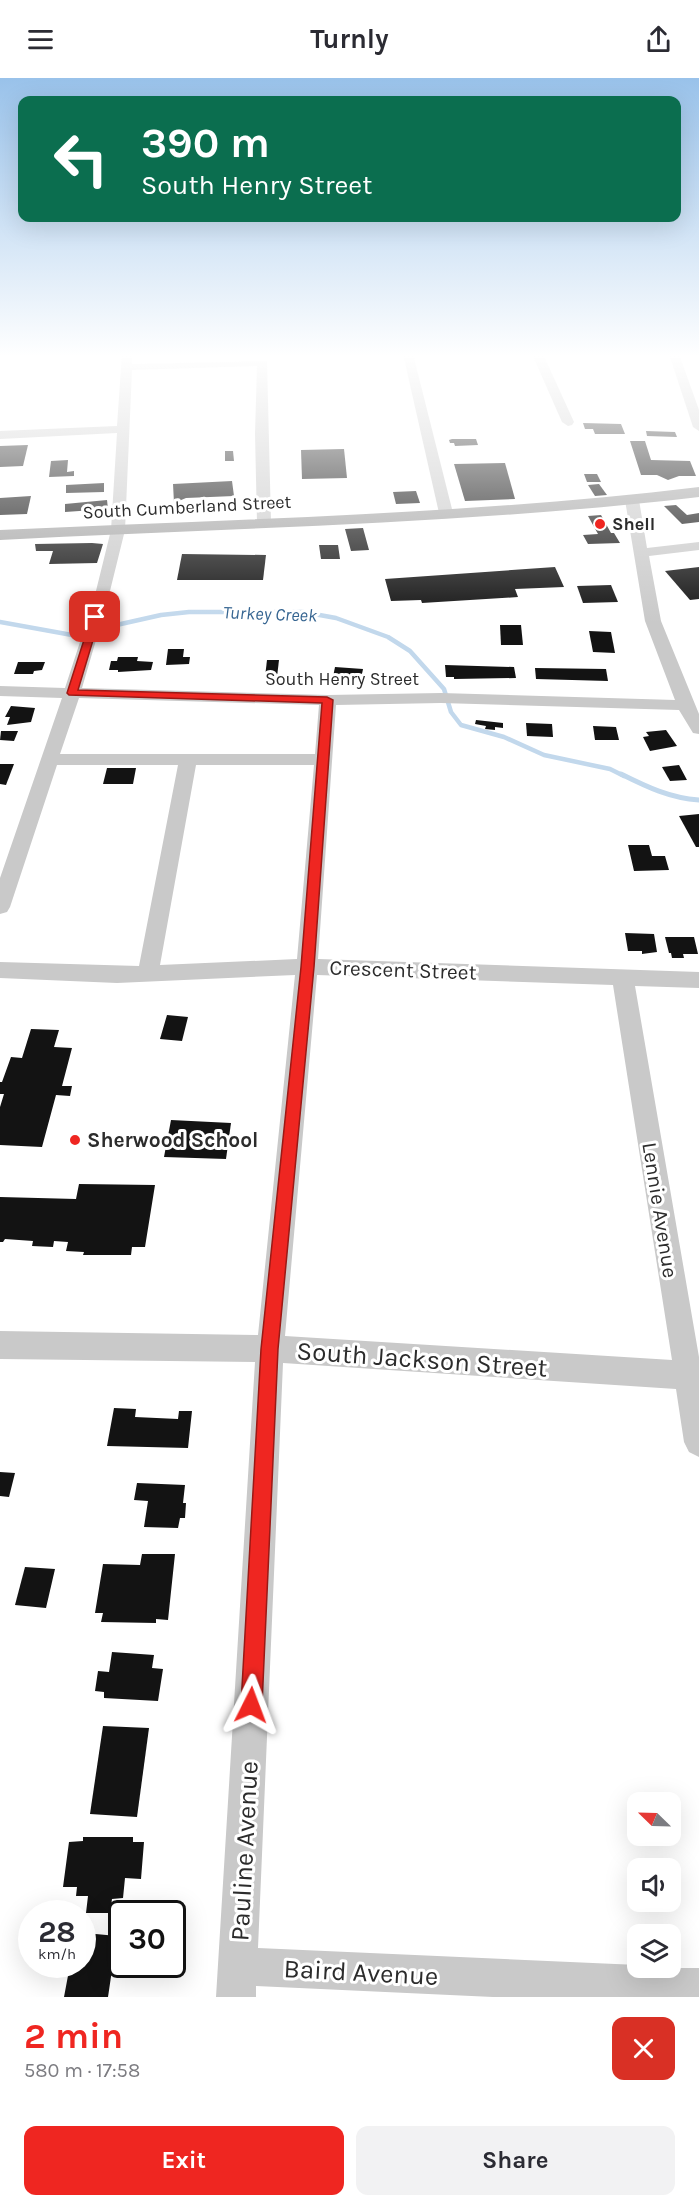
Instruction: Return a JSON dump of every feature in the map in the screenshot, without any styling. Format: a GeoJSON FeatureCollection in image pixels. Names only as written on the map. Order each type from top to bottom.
{"type":"FeatureCollection","features":[{"type":"Feature","properties":{"kind":"main road","name":"South Cumberland Street"},"geometry":{"type":"LineString","coordinates":[[0,535],[446,513],[632,500],[699,492]]}},
{"type":"Feature","properties":{"kind":"street"},"geometry":{"type":"LineString","coordinates":[[0,907],[72,693],[101,598],[118,530],[122,444]]}},
{"type":"Feature","properties":{"kind":"street"},"geometry":{"type":"LineString","coordinates":[[261,444],[264,522]]}},
{"type":"Feature","properties":{"kind":"street"},"geometry":{"type":"LineString","coordinates":[[429,444],[446,513]]}},
{"type":"Feature","properties":{"kind":"street"},"geometry":{"type":"LineString","coordinates":[[632,500],[653,621],[685,705],[699,729]]}},
{"type":"Feature","properties":{"kind":"street"},"geometry":{"type":"LineString","coordinates":[[641,553],[699,546]]}},
{"type":"Feature","properties":{"kind":"street","name":"South Henry Street"},"geometry":{"type":"LineString","coordinates":[[0,691],[327,700],[441,698],[685,705]]}},
{"type":"Feature","properties":{"kind":"street","name":"Pauline Avenue"},"geometry":{"type":"LineString","coordinates":[[237,1982],[270,1349],[307,967],[327,700]]}},
{"type":"Feature","properties":{"kind":"street"},"geometry":{"type":"LineString","coordinates":[[50,759],[323,760]]}},
{"type":"Feature","properties":{"kind":"street"},"geometry":{"type":"LineString","coordinates":[[148,974],[188,759]]}},
{"type":"Feature","properties":{"kind":"street","name":"Crescent Street"},"geometry":{"type":"LineString","coordinates":[[0,970],[117,975],[307,967],[699,980]]}},
{"type":"Feature","properties":{"kind":"street","name":"Lennie Avenue"},"geometry":{"type":"LineString","coordinates":[[623,978],[693,1376],[699,1442]]}},
{"type":"Feature","properties":{"kind":"street","name":"South Jackson Street"},"geometry":{"type":"LineString","coordinates":[[0,1345],[270,1349],[693,1376]]}},
{"type":"Feature","properties":{"kind":"street","name":"Baird Avenue"},"geometry":{"type":"LineString","coordinates":[[237,1982],[699,1987]]}},
{"type":"Feature","properties":{"kind":"building"},"geometry":{"type":"Polygon","coordinates":[[[454,444],[478,445],[455,446],[454,444]]]}},
{"type":"Feature","properties":{"kind":"building"},"geometry":{"type":"Polygon","coordinates":[[[631,444],[646,444],[651,460],[690,461],[696,476],[679,476],[668,480],[657,475],[641,475],[631,444]]]}},
{"type":"Feature","properties":{"kind":"building"},"geometry":{"type":"Polygon","coordinates":[[[28,445],[23,466],[0,467],[0,446],[28,445]]]}},
{"type":"Feature","properties":{"kind":"building"},"geometry":{"type":"Polygon","coordinates":[[[344,449],[347,478],[302,479],[301,450],[344,449]]]}},
{"type":"Feature","properties":{"kind":"building"},"geometry":{"type":"Polygon","coordinates":[[[225,451],[233,451],[234,461],[225,461],[225,451]]]}},
{"type":"Feature","properties":{"kind":"building"},"geometry":{"type":"Polygon","coordinates":[[[68,460],[67,472],[74,471],[74,476],[49,477],[51,461],[68,460]]]}},
{"type":"Feature","properties":{"kind":"building"},"geometry":{"type":"Polygon","coordinates":[[[505,463],[515,499],[465,501],[454,464],[505,463]]]}},
{"type":"Feature","properties":{"kind":"building"},"geometry":{"type":"Polygon","coordinates":[[[584,474],[597,474],[601,482],[587,482],[584,474]]]}},
{"type":"Feature","properties":{"kind":"building"},"geometry":{"type":"Polygon","coordinates":[[[232,481],[234,496],[186,498],[174,503],[173,484],[232,481]]]}},
{"type":"Feature","properties":{"kind":"building"},"geometry":{"type":"Polygon","coordinates":[[[104,483],[104,492],[66,493],[66,485],[104,483]]]}},
{"type":"Feature","properties":{"kind":"building"},"geometry":{"type":"Polygon","coordinates":[[[599,484],[607,495],[595,496],[588,485],[599,484]]]}},
{"type":"Feature","properties":{"kind":"building"},"geometry":{"type":"Polygon","coordinates":[[[416,491],[420,503],[396,504],[393,492],[416,491]]]}},
{"type":"Feature","properties":{"kind":"building"},"geometry":{"type":"Polygon","coordinates":[[[31,496],[27,514],[0,515],[0,498],[31,496]]]}},
{"type":"Feature","properties":{"kind":"building"},"geometry":{"type":"Polygon","coordinates":[[[107,500],[108,509],[65,512],[65,504],[107,500]]]}},
{"type":"Feature","properties":{"kind":"building"},"geometry":{"type":"Polygon","coordinates":[[[676,505],[687,515],[699,513],[699,522],[682,524],[664,506],[676,505]]]}},
{"type":"Feature","properties":{"kind":"building","name":"Shell"},"geometry":{"type":"Polygon","coordinates":[[[601,515],[611,533],[614,533],[620,543],[588,544],[583,535],[598,534],[588,516],[601,515]]]}},
{"type":"Feature","properties":{"kind":"building"},"geometry":{"type":"Polygon","coordinates":[[[363,528],[369,550],[351,551],[345,529],[363,528]]]}},
{"type":"Feature","properties":{"kind":"building"},"geometry":{"type":"Polygon","coordinates":[[[35,544],[103,544],[97,563],[49,564],[53,551],[36,551],[35,544]]]}},
{"type":"Feature","properties":{"kind":"building"},"geometry":{"type":"Polygon","coordinates":[[[319,545],[338,545],[340,559],[321,559],[319,545]]]}},
{"type":"Feature","properties":{"kind":"building"},"geometry":{"type":"Polygon","coordinates":[[[182,554],[266,555],[263,580],[177,580],[182,554]]]}},
{"type":"Feature","properties":{"kind":"building"},"geometry":{"type":"Polygon","coordinates":[[[555,567],[564,587],[515,589],[518,597],[422,603],[421,600],[391,601],[385,579],[555,567]]]}},
{"type":"Feature","properties":{"kind":"building"},"geometry":{"type":"Polygon","coordinates":[[[699,567],[699,599],[690,600],[665,571],[699,567]]]}},
{"type":"Feature","properties":{"kind":"building"},"geometry":{"type":"Polygon","coordinates":[[[611,585],[618,602],[583,603],[577,586],[611,585]]]}},
{"type":"Feature","properties":{"kind":"building"},"geometry":{"type":"Polygon","coordinates":[[[500,625],[521,625],[523,645],[501,645],[500,625]]]}},
{"type":"Feature","properties":{"kind":"building"},"geometry":{"type":"Polygon","coordinates":[[[589,631],[611,632],[615,653],[593,652],[589,631]]]}},
{"type":"Feature","properties":{"kind":"building"},"geometry":{"type":"Polygon","coordinates":[[[168,649],[184,649],[183,657],[190,657],[189,664],[166,665],[168,649]]]}},
{"type":"Feature","properties":{"kind":"building"},"geometry":{"type":"Polygon","coordinates":[[[118,657],[138,657],[137,661],[153,662],[151,670],[118,672],[118,670],[109,670],[111,661],[117,661],[118,657]]]}},
{"type":"Feature","properties":{"kind":"building"},"geometry":{"type":"Polygon","coordinates":[[[267,660],[279,660],[277,677],[265,677],[267,660]]]}},
{"type":"Feature","properties":{"kind":"building"},"geometry":{"type":"Polygon","coordinates":[[[18,662],[45,662],[42,670],[34,671],[33,674],[14,674],[18,662]]]}},
{"type":"Feature","properties":{"kind":"building"},"geometry":{"type":"Polygon","coordinates":[[[445,665],[514,667],[516,678],[454,679],[454,677],[446,677],[445,665]]]}},
{"type":"Feature","properties":{"kind":"building"},"geometry":{"type":"Polygon","coordinates":[[[335,667],[363,669],[361,679],[333,677],[335,667]]]}},
{"type":"Feature","properties":{"kind":"building"},"geometry":{"type":"Polygon","coordinates":[[[535,668],[606,669],[608,681],[536,679],[535,668]]]}},
{"type":"Feature","properties":{"kind":"building"},"geometry":{"type":"Polygon","coordinates":[[[11,706],[35,708],[31,722],[7,725],[10,717],[5,717],[11,706]]]}},
{"type":"Feature","properties":{"kind":"building"},"geometry":{"type":"Polygon","coordinates":[[[476,720],[503,723],[503,728],[485,729],[486,726],[475,724],[476,720]]]}},
{"type":"Feature","properties":{"kind":"building"},"geometry":{"type":"Polygon","coordinates":[[[526,723],[552,724],[553,737],[527,736],[526,723]]]}},
{"type":"Feature","properties":{"kind":"building"},"geometry":{"type":"Polygon","coordinates":[[[593,726],[616,727],[619,740],[595,740],[593,726]]]}},
{"type":"Feature","properties":{"kind":"building"},"geometry":{"type":"Polygon","coordinates":[[[666,730],[677,746],[650,751],[643,737],[649,736],[646,732],[666,730]]]}},
{"type":"Feature","properties":{"kind":"building"},"geometry":{"type":"Polygon","coordinates":[[[1,731],[18,731],[14,741],[0,740],[1,731]]]}},
{"type":"Feature","properties":{"kind":"building"},"geometry":{"type":"Polygon","coordinates":[[[0,764],[14,764],[6,785],[0,784],[0,764]]]}},
{"type":"Feature","properties":{"kind":"building"},"geometry":{"type":"Polygon","coordinates":[[[679,765],[687,780],[670,781],[662,767],[679,765]]]}},
{"type":"Feature","properties":{"kind":"building"},"geometry":{"type":"Polygon","coordinates":[[[107,768],[136,768],[133,784],[103,784],[107,768]]]}},
{"type":"Feature","properties":{"kind":"building"},"geometry":{"type":"Polygon","coordinates":[[[699,814],[699,847],[696,847],[679,816],[699,814]]]}},
{"type":"Feature","properties":{"kind":"building"},"geometry":{"type":"Polygon","coordinates":[[[628,845],[649,845],[652,856],[665,856],[669,870],[634,871],[628,845]]]}},
{"type":"Feature","properties":{"kind":"building"},"geometry":{"type":"Polygon","coordinates":[[[625,933],[654,934],[657,952],[642,954],[642,951],[628,951],[625,933]]]}},
{"type":"Feature","properties":{"kind":"building"},"geometry":{"type":"Polygon","coordinates":[[[665,937],[694,937],[698,954],[683,954],[684,958],[672,958],[665,937]]]}},
{"type":"Feature","properties":{"kind":"building"},"geometry":{"type":"Polygon","coordinates":[[[167,1015],[188,1017],[182,1041],[160,1039],[167,1015]]]}},
{"type":"Feature","properties":{"kind":"building"},"geometry":{"type":"Polygon","coordinates":[[[31,1029],[59,1030],[54,1047],[72,1048],[62,1086],[72,1086],[70,1096],[56,1095],[42,1147],[0,1145],[0,1107],[4,1094],[0,1094],[0,1082],[2,1082],[11,1057],[22,1058],[31,1029]]]}},
{"type":"Feature","properties":{"kind":"building"},"geometry":{"type":"Polygon","coordinates":[[[171,1120],[231,1123],[226,1159],[164,1157],[171,1120]]]}},
{"type":"Feature","properties":{"kind":"building"},"geometry":{"type":"Polygon","coordinates":[[[79,1184],[155,1185],[145,1247],[132,1247],[131,1255],[83,1255],[84,1252],[66,1251],[68,1242],[54,1241],[53,1247],[32,1246],[33,1241],[5,1239],[0,1242],[0,1197],[76,1199],[79,1184]]]}},
{"type":"Feature","properties":{"kind":"building"},"geometry":{"type":"Polygon","coordinates":[[[114,1408],[136,1409],[135,1417],[178,1419],[179,1411],[192,1411],[188,1448],[107,1446],[114,1408]]]}},
{"type":"Feature","properties":{"kind":"building"},"geometry":{"type":"Polygon","coordinates":[[[0,1472],[15,1473],[9,1497],[0,1496],[0,1472]]]}},
{"type":"Feature","properties":{"kind":"building"},"geometry":{"type":"Polygon","coordinates":[[[137,1483],[185,1485],[183,1503],[186,1503],[185,1518],[180,1518],[178,1528],[144,1527],[148,1501],[134,1500],[137,1483]]]}},
{"type":"Feature","properties":{"kind":"building"},"geometry":{"type":"Polygon","coordinates":[[[142,1554],[175,1554],[168,1620],[156,1619],[156,1623],[101,1622],[103,1613],[95,1613],[103,1564],[140,1565],[142,1554]]]}},
{"type":"Feature","properties":{"kind":"building"},"geometry":{"type":"Polygon","coordinates":[[[25,1567],[55,1569],[46,1608],[15,1605],[25,1567]]]}},
{"type":"Feature","properties":{"kind":"building"},"geometry":{"type":"Polygon","coordinates":[[[112,1652],[154,1655],[152,1668],[163,1669],[158,1701],[104,1698],[104,1692],[95,1691],[98,1671],[109,1672],[112,1652]]]}},
{"type":"Feature","properties":{"kind":"building"},"geometry":{"type":"Polygon","coordinates":[[[103,1726],[149,1728],[137,1817],[90,1814],[103,1726]]]}},
{"type":"Feature","properties":{"kind":"building"},"geometry":{"type":"Polygon","coordinates":[[[83,1837],[133,1837],[133,1842],[144,1842],[141,1879],[125,1878],[123,1898],[108,1900],[108,1913],[96,1913],[96,1900],[88,1900],[88,1896],[76,1896],[77,1887],[63,1887],[69,1842],[83,1841],[83,1837]]]}},
{"type":"Feature","properties":{"kind":"building"},"geometry":{"type":"Polygon","coordinates":[[[96,1934],[108,1935],[108,1978],[111,1978],[108,1997],[64,1997],[68,1978],[96,1978],[96,1934]]]}},
{"type":"Feature","properties":{"kind":"waterway","name":"Turkey Creek"},"geometry":{"type":"LineString","coordinates":[[0,622],[72,635],[161,615],[189,612],[303,612],[336,618],[388,637],[410,651],[444,689],[451,712],[461,725],[504,737],[544,755],[610,769],[624,776]]}},
{"type":"Feature","properties":{"kind":"waterway","name":"Turkey Creek"},"geometry":{"type":"LineString","coordinates":[[621,774],[668,794],[699,800]]}},
{"type":"Feature","properties":{"kind":"place","name":"Shell"},"geometry":{"type":"Point","coordinates":[600,524]}},
{"type":"Feature","properties":{"kind":"place","name":"Sherwood School"},"geometry":{"type":"Point","coordinates":[75,1140]}},
{"type":"Feature","properties":{"kind":"route"},"geometry":{"type":"LineString","coordinates":[[95,617],[72,693],[327,700],[307,967],[270,1349],[251,1705]]}}]}
